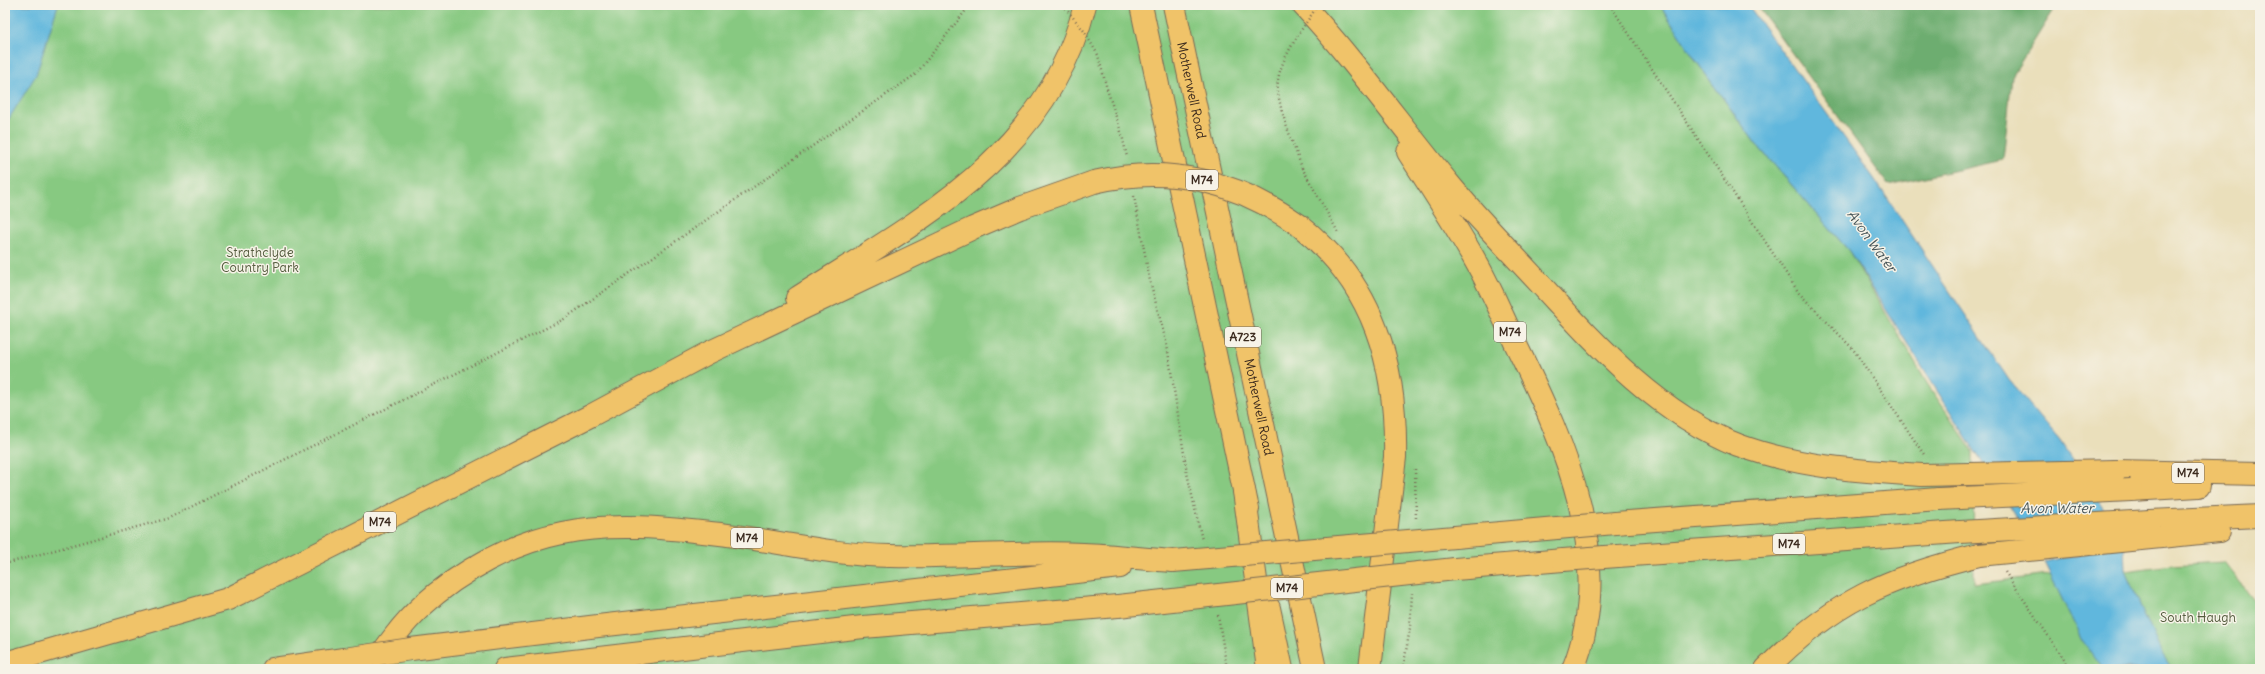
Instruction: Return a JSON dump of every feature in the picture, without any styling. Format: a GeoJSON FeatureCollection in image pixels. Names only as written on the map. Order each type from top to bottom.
{"type":"FeatureCollection","features":[{"type":"Feature","properties":{"kind":"main road","name":"M74"},"geometry":{"type":"LineString","coordinates":[[532,444],[631,378],[787,305],[891,238],[961,189],[1013,141],[1037,112],[1052,89],[1068,59],[1076,40],[1085,5]]}},
{"type":"Feature","properties":{"kind":"main road","name":"A723"},"geometry":{"type":"LineString","coordinates":[[1141,5],[1282,669]]}},
{"type":"Feature","properties":{"kind":"main road","name":"Motherwell Road"},"geometry":{"type":"LineString","coordinates":[[1174,5],[1315,669]]}},
{"type":"Feature","properties":{"kind":"main road","name":"M74"},"geometry":{"type":"LineString","coordinates":[[1303,5],[1327,31],[1456,192],[1583,331],[1625,371],[1662,402],[1699,426],[1737,444],[1774,456],[1843,470],[1926,468],[2260,474]]}},
{"type":"Feature","properties":{"kind":"main road","name":"M74"},"geometry":{"type":"LineString","coordinates":[[1327,31],[1390,125],[1477,263],[1557,430],[1580,502],[1589,571],[1587,615],[1573,669]]}},
{"type":"Feature","properties":{"kind":"main road","name":"M74"},"geometry":{"type":"LineString","coordinates":[[5,663],[228,599],[708,353],[896,264],[1020,208],[1094,182],[1112,178],[1146,175],[1183,176],[1208,181],[1251,195],[1276,208],[1299,225],[1330,253],[1362,296],[1377,327],[1391,380],[1395,427],[1395,457],[1370,669]]}},
{"type":"Feature","properties":{"kind":"main road","name":"M74"},"geometry":{"type":"LineString","coordinates":[[273,669],[411,649],[598,626],[1173,561],[1616,523],[1939,499],[2260,482]]}},
{"type":"Feature","properties":{"kind":"main road","name":"M74"},"geometry":{"type":"LineString","coordinates":[[1244,491],[1268,669]]}},
{"type":"Feature","properties":{"kind":"main road","name":"M74"},"geometry":{"type":"LineString","coordinates":[[1766,669],[1789,646],[1819,621],[1859,596],[1893,580],[1931,566],[1979,555],[2155,529],[2260,516]]}},
{"type":"Feature","properties":{"kind":"main road","name":"M74"},"geometry":{"type":"LineString","coordinates":[[371,669],[400,630],[422,605],[450,585],[482,563],[525,544],[562,533],[616,528],[662,528],[849,553],[890,556],[1082,554],[1173,561]]}},
{"type":"Feature","properties":{"kind":"main road","name":"M74"},"geometry":{"type":"LineString","coordinates":[[505,669],[864,627],[1118,606],[1455,569],[1563,560],[1960,532],[2260,528]]}},
{"type":"Feature","properties":{"kind":"path"},"geometry":{"type":"LineString","coordinates":[[5,564],[169,518],[564,320],[916,74],[970,5]]}},
{"type":"Feature","properties":{"kind":"path"},"geometry":{"type":"LineString","coordinates":[[1063,5],[1084,31],[1098,55],[1122,135],[1127,158]]}},
{"type":"Feature","properties":{"kind":"path"},"geometry":{"type":"LineString","coordinates":[[1302,168],[1282,110],[1278,80],[1289,49],[1318,5]]}},
{"type":"Feature","properties":{"kind":"path"},"geometry":{"type":"LineString","coordinates":[[1610,5],[1799,293],[1853,349],[1926,468]]}},
{"type":"Feature","properties":{"kind":"path"},"geometry":{"type":"LineString","coordinates":[[1133,189],[1150,281],[1167,345],[1187,473],[1202,542]]}},
{"type":"Feature","properties":{"kind":"path"},"geometry":{"type":"LineString","coordinates":[[2001,567],[2064,659],[2068,669]]}},
{"type":"Feature","properties":{"kind":"path"},"geometry":{"type":"LineString","coordinates":[[1217,612],[1227,669]]}},
{"type":"Feature","properties":{"kind":"green space"},"geometry":{"type":"Polygon","coordinates":[[[5,5],[1660,5],[1699,65],[1756,144],[1849,251],[1928,385],[1973,451],[1974,584],[2049,575],[2125,571],[2171,565],[2224,562],[2260,607],[2260,669],[5,669],[5,5]]]}},
{"type":"Feature","properties":{"kind":"green space"},"geometry":{"type":"Polygon","coordinates":[[[1757,5],[2057,5],[2012,76],[2003,160],[1888,185],[1757,5]]]}},
{"type":"Feature","properties":{"kind":"water"},"geometry":{"type":"Polygon","coordinates":[[[5,5],[58,5],[36,75],[5,125],[5,5]]]}},
{"type":"Feature","properties":{"kind":"water","name":"Avon Water"},"geometry":{"type":"Polygon","coordinates":[[[1660,5],[1748,5],[1873,177],[2009,380],[2060,441],[2124,540],[2043,559],[1849,251],[1756,144],[1699,65],[1660,5]]]}},
{"type":"Feature","properties":{"kind":"water","name":"Avon Water"},"geometry":{"type":"Polygon","coordinates":[[[2124,544],[2125,571],[2161,652],[2172,669],[2103,669],[2082,640],[2044,562],[2124,544]]]}},
{"type":"Feature","properties":{"kind":"park label","name":"Strathclyde Country Park"},"geometry":{"type":"Point","coordinates":[260,260]}},
{"type":"Feature","properties":{"kind":"park label","name":"South Haugh"},"geometry":{"type":"Point","coordinates":[2198,617]}}]}
